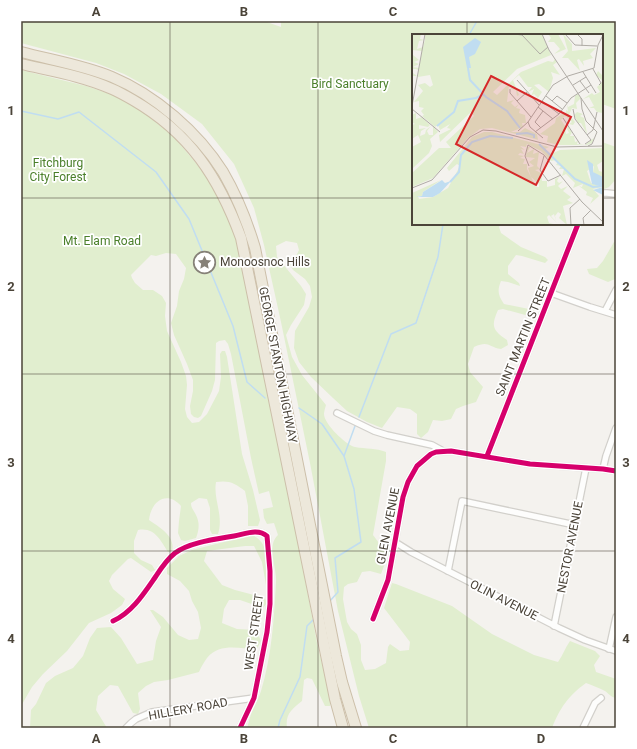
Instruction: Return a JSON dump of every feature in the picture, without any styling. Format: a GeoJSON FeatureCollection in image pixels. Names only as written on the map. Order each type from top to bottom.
{"type":"FeatureCollection","features":[{"type":"Feature","properties":{"kind":"highway","name":"GEORGE STANTON HIGHWAY"},"geometry":{"type":"LineString","coordinates":[[21,52],[111,77],[137,90],[162,106],[205,148],[226,177],[242,208],[255,248],[324,594],[320,631],[335,700],[343,728]]}},
{"type":"Feature","properties":{"kind":"highway","name":"GEORGE STANTON HIGHWAY"},"geometry":{"type":"LineString","coordinates":[[21,64],[73,76],[98,84],[139,103],[160,117],[190,145],[216,182],[234,219],[241,238],[322,613],[356,728]]}},
{"type":"Feature","properties":{"kind":"street"},"geometry":{"type":"LineString","coordinates":[[603,193],[616,194]]}},
{"type":"Feature","properties":{"kind":"street","name":"SAINT MARTIN STREET"},"geometry":{"type":"LineString","coordinates":[[487,456],[578,225]]}},
{"type":"Feature","properties":{"kind":"street"},"geometry":{"type":"LineString","coordinates":[[605,312],[616,290]]}},
{"type":"Feature","properties":{"kind":"street"},"geometry":{"type":"LineString","coordinates":[[551,293],[616,315]]}},
{"type":"Feature","properties":{"kind":"street"},"geometry":{"type":"LineString","coordinates":[[337,413],[374,431],[432,445],[443,452],[451,451],[530,464],[616,471]]}},
{"type":"Feature","properties":{"kind":"street"},"geometry":{"type":"LineString","coordinates":[[603,469],[616,428]]}},
{"type":"Feature","properties":{"kind":"street","name":"GLEN AVENUE"},"geometry":{"type":"LineString","coordinates":[[373,620],[388,580],[403,497],[409,478],[424,459],[433,453],[443,452]]}},
{"type":"Feature","properties":{"kind":"street","name":"NESTOR AVENUE"},"geometry":{"type":"LineString","coordinates":[[554,626],[586,468]]}},
{"type":"Feature","properties":{"kind":"street"},"geometry":{"type":"LineString","coordinates":[[448,571],[462,501],[575,524]]}},
{"type":"Feature","properties":{"kind":"street","name":"WEST STREET"},"geometry":{"type":"LineString","coordinates":[[113,621],[123,616],[136,603],[168,560],[176,552],[203,542],[260,531],[266,536],[270,561],[270,604],[267,632],[254,698],[240,728]]}},
{"type":"Feature","properties":{"kind":"street","name":"OLIN AVENUE"},"geometry":{"type":"LineString","coordinates":[[395,542],[411,552],[554,626],[585,640],[616,651]]}},
{"type":"Feature","properties":{"kind":"street"},"geometry":{"type":"LineString","coordinates":[[609,649],[616,617]]}},
{"type":"Feature","properties":{"kind":"street","name":"HILLERY ROAD"},"geometry":{"type":"LineString","coordinates":[[126,728],[136,719],[152,712],[254,698]]}},
{"type":"Feature","properties":{"kind":"street"},"geometry":{"type":"LineString","coordinates":[[583,728],[595,703],[600,698]]}},
{"type":"Feature","properties":{"kind":"green space","name":"Bird Sanctuary"},"geometry":{"type":"Polygon","coordinates":[[[21,21],[264,21],[281,27],[281,21],[616,21],[616,109],[603,104],[603,34],[412,34],[412,225],[500,225],[499,227],[501,233],[521,247],[545,257],[548,260],[545,263],[516,255],[508,266],[508,274],[519,283],[520,286],[501,281],[499,295],[502,301],[504,304],[534,310],[536,313],[529,316],[503,309],[498,310],[494,320],[494,327],[498,333],[507,340],[508,345],[501,349],[486,344],[474,347],[468,364],[470,372],[483,387],[476,402],[456,409],[451,419],[442,421],[433,420],[428,432],[421,438],[417,434],[417,414],[410,409],[397,407],[382,428],[347,411],[311,377],[299,362],[294,348],[295,331],[309,307],[312,297],[310,286],[305,279],[293,270],[289,263],[295,258],[299,250],[297,243],[286,241],[276,246],[277,257],[306,294],[304,305],[286,335],[292,357],[302,375],[326,405],[324,413],[325,418],[336,434],[355,447],[375,449],[386,452],[386,461],[373,535],[379,543],[388,547],[384,566],[381,574],[370,571],[362,572],[357,582],[348,584],[344,587],[343,599],[347,622],[351,629],[357,634],[361,645],[361,660],[365,670],[375,669],[386,663],[388,647],[390,644],[400,651],[409,650],[410,642],[384,608],[392,583],[452,606],[492,634],[534,655],[558,662],[570,641],[595,651],[600,656],[594,665],[596,672],[616,679],[616,698],[605,691],[586,683],[565,703],[552,728],[369,728],[359,696],[338,611],[310,463],[264,245],[254,208],[234,164],[202,124],[161,94],[124,74],[96,63],[21,43],[21,21]]]}},
{"type":"Feature","properties":{"kind":"green space"},"geometry":{"type":"Polygon","coordinates":[[[21,70],[86,86],[113,95],[143,112],[174,137],[195,162],[216,190],[229,217],[244,264],[258,346],[317,643],[331,701],[330,706],[325,706],[312,679],[307,678],[304,680],[302,701],[292,709],[288,715],[287,728],[247,728],[265,677],[273,623],[276,576],[272,551],[278,535],[274,523],[267,524],[264,518],[263,509],[273,507],[269,491],[259,494],[231,354],[225,340],[216,343],[215,380],[201,416],[198,418],[191,414],[190,406],[193,391],[193,380],[174,335],[171,323],[177,306],[179,291],[184,279],[186,268],[176,254],[166,253],[156,256],[151,255],[131,275],[132,278],[143,290],[153,290],[162,296],[166,303],[165,316],[167,331],[186,376],[187,385],[185,409],[187,417],[192,423],[199,422],[207,414],[219,391],[221,377],[220,354],[222,351],[225,351],[242,454],[260,520],[258,526],[248,526],[248,506],[245,491],[232,483],[225,481],[216,482],[215,489],[220,520],[218,534],[212,534],[210,530],[210,508],[207,499],[199,498],[191,503],[199,526],[196,538],[185,541],[181,540],[178,533],[181,506],[176,501],[165,498],[156,503],[150,513],[149,520],[166,532],[169,536],[173,546],[172,551],[168,552],[153,532],[149,530],[138,530],[134,541],[134,553],[141,560],[152,565],[155,570],[151,572],[131,558],[128,559],[112,575],[109,581],[113,589],[125,599],[122,605],[111,613],[89,623],[67,651],[32,687],[21,706],[21,70]]]}},
{"type":"Feature","properties":{"kind":"green space"},"geometry":{"type":"Polygon","coordinates":[[[603,142],[616,147],[616,179],[609,187],[603,190],[603,142]]]}},
{"type":"Feature","properties":{"kind":"green space"},"geometry":{"type":"Polygon","coordinates":[[[614,242],[616,242],[616,278],[608,282],[589,274],[587,269],[597,268],[614,242]]]}},
{"type":"Feature","properties":{"kind":"green space"},"geometry":{"type":"Polygon","coordinates":[[[252,535],[260,540],[264,547],[267,557],[269,584],[266,585],[262,562],[254,546],[207,551],[204,561],[222,585],[265,598],[267,603],[263,608],[240,600],[229,600],[224,609],[222,623],[237,629],[256,630],[261,641],[257,649],[224,648],[218,650],[207,658],[199,672],[154,682],[146,686],[138,693],[140,709],[138,714],[133,713],[118,686],[110,685],[98,696],[96,710],[107,728],[30,728],[31,710],[36,704],[46,683],[55,676],[73,668],[83,656],[90,638],[97,628],[111,627],[121,638],[137,664],[153,660],[156,641],[161,627],[150,610],[153,610],[163,617],[178,635],[189,640],[198,639],[201,628],[198,612],[189,591],[180,581],[167,574],[167,568],[179,556],[192,550],[252,535]]]}},
{"type":"Feature","properties":{"kind":"waterway"},"geometry":{"type":"LineString","coordinates":[[470,34],[477,21]]}},
{"type":"Feature","properties":{"kind":"waterway"},"geometry":{"type":"LineString","coordinates":[[21,111],[58,119],[79,112],[156,172],[189,219],[233,326],[247,382],[265,398]]}},
{"type":"Feature","properties":{"kind":"waterway"},"geometry":{"type":"LineString","coordinates":[[359,417],[391,334],[416,323],[438,257],[443,225]]}},
{"type":"Feature","properties":{"kind":"waterway"},"geometry":{"type":"LineString","coordinates":[[299,408],[322,424],[344,456],[354,489],[361,542],[335,558],[338,592],[329,602]]}},
{"type":"Feature","properties":{"kind":"waterway"},"geometry":{"type":"LineString","coordinates":[[344,456],[355,426]]}},
{"type":"Feature","properties":{"kind":"waterway"},"geometry":{"type":"LineString","coordinates":[[278,728],[280,720],[300,677],[307,626],[315,618]]}},
{"type":"Feature","properties":{"kind":"cycle path"},"geometry":{"type":"LineString","coordinates":[[487,456],[578,225]]}},
{"type":"Feature","properties":{"kind":"cycle path"},"geometry":{"type":"LineString","coordinates":[[373,619],[388,580],[403,497],[408,482],[417,466],[431,454],[436,452],[451,451],[530,464],[616,471]]}},
{"type":"Feature","properties":{"kind":"cycle path"},"geometry":{"type":"LineString","coordinates":[[113,621],[119,618],[136,603],[166,562],[181,549],[204,542],[251,532],[260,532],[267,536],[270,571],[270,604],[267,632],[254,698],[240,728]]}},
{"type":"Feature","properties":{"kind":"place","name":"Monoosnoc Hills"},"geometry":{"type":"Point","coordinates":[204,262]}},
{"type":"Feature","properties":{"kind":"park label","name":"Fitchburg City Forest"},"geometry":{"type":"Point","coordinates":[58,170]}},
{"type":"Feature","properties":{"kind":"park label","name":"Mt. Elam Road"},"geometry":{"type":"Point","coordinates":[102,241]}}]}
